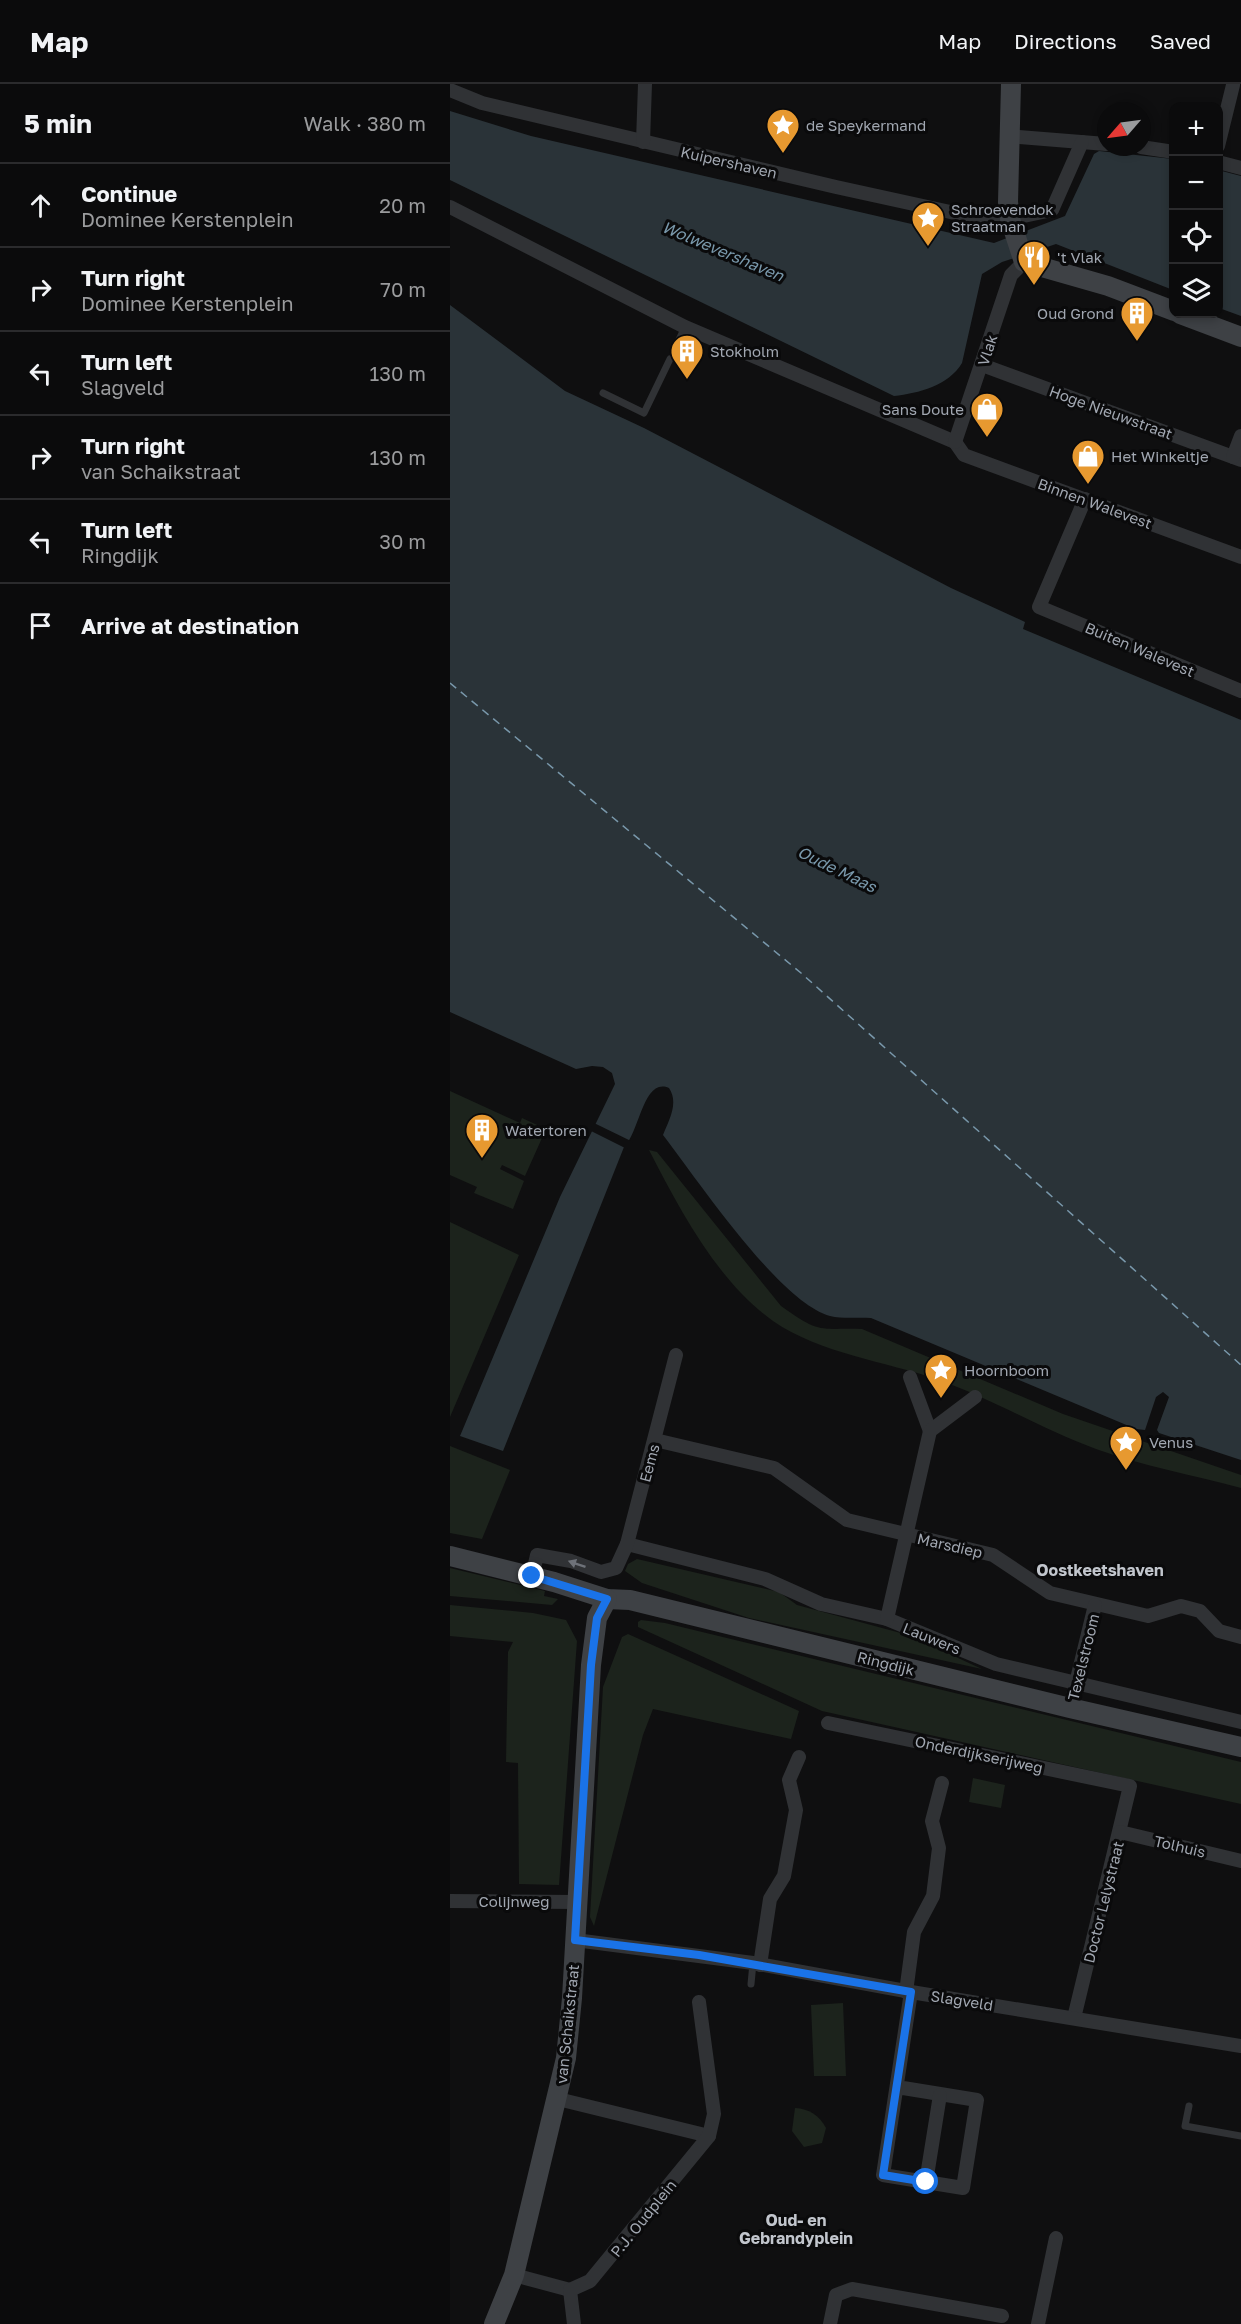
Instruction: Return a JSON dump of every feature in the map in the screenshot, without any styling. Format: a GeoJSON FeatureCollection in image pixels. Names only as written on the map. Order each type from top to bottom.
{"type":"FeatureCollection","features":[{"type":"Feature","properties":{"kind":"main road"},"geometry":{"type":"LineString","coordinates":[[1011,84],[1008,136],[1014,223],[1023,259],[1108,286],[1169,309]]}},
{"type":"Feature","properties":{"kind":"main road"},"geometry":{"type":"LineString","coordinates":[[1191,318],[1241,337]]}},
{"type":"Feature","properties":{"kind":"main road","name":"Ringdijk"},"geometry":{"type":"LineString","coordinates":[[450,1556],[532,1576],[607,1599],[630,1600],[1070,1708],[1241,1747]]}},
{"type":"Feature","properties":{"kind":"main road","name":"van Schaikstraat"},"geometry":{"type":"LineString","coordinates":[[494,2324],[514,2276],[566,2058],[591,1665],[597,1618],[607,1599]]}},
{"type":"Feature","properties":{"kind":"main road","name":"van Schaikstraat"},"geometry":{"type":"LineString","coordinates":[[502,2324],[504,2300]]}},
{"type":"Feature","properties":{"kind":"street"},"geometry":{"type":"LineString","coordinates":[[643,142],[645,84]]}},
{"type":"Feature","properties":{"kind":"street"},"geometry":{"type":"LineString","coordinates":[[1223,128],[1234,86]]}},
{"type":"Feature","properties":{"kind":"street","name":"Kuipershaven"},"geometry":{"type":"LineString","coordinates":[[450,90],[482,103],[643,142],[996,222],[1014,223],[1052,210],[1082,142]]}},
{"type":"Feature","properties":{"kind":"street"},"geometry":{"type":"LineString","coordinates":[[1008,136],[1097,143]]}},
{"type":"Feature","properties":{"kind":"street"},"geometry":{"type":"LineString","coordinates":[[1151,149],[1169,151]]}},
{"type":"Feature","properties":{"kind":"street"},"geometry":{"type":"LineString","coordinates":[[1223,163],[1241,168]]}},
{"type":"Feature","properties":{"kind":"street"},"geometry":{"type":"LineString","coordinates":[[450,207],[685,327],[955,442]]}},
{"type":"Feature","properties":{"kind":"street","name":"Vlak"},"geometry":{"type":"LineString","coordinates":[[955,442],[1011,275],[1023,259]]}},
{"type":"Feature","properties":{"kind":"street","name":"Hoge Nieuwstraat"},"geometry":{"type":"LineString","coordinates":[[982,365],[1237,458]]}},
{"type":"Feature","properties":{"kind":"street"},"geometry":{"type":"LineString","coordinates":[[1237,458],[1241,436]]}},
{"type":"Feature","properties":{"kind":"street","name":"Binnen Walevest"},"geometry":{"type":"LineString","coordinates":[[955,442],[964,455],[1241,557]]}},
{"type":"Feature","properties":{"kind":"street","name":"Buiten Walevest"},"geometry":{"type":"LineString","coordinates":[[1084,499],[1039,607],[1241,691]]}},
{"type":"Feature","properties":{"kind":"street","name":"Eems"},"geometry":{"type":"LineString","coordinates":[[532,1576],[537,1555],[571,1561],[601,1572],[616,1568],[627,1544],[656,1440],[676,1355]]}},
{"type":"Feature","properties":{"kind":"street"},"geometry":{"type":"LineString","coordinates":[[888,1619],[930,1431],[910,1377]]}},
{"type":"Feature","properties":{"kind":"street"},"geometry":{"type":"LineString","coordinates":[[930,1431],[975,1396]]}},
{"type":"Feature","properties":{"kind":"street","name":"Marsdiep"},"geometry":{"type":"LineString","coordinates":[[656,1440],[774,1468],[847,1520],[993,1555],[1050,1593],[1148,1616],[1181,1606],[1200,1611],[1219,1631],[1241,1636]]}},
{"type":"Feature","properties":{"kind":"street","name":"Lauwers"},"geometry":{"type":"LineString","coordinates":[[627,1544],[765,1579],[821,1604],[888,1619],[996,1664],[1241,1722]]}},
{"type":"Feature","properties":{"kind":"street","name":"Texelstroom"},"geometry":{"type":"LineString","coordinates":[[1070,1708],[1095,1605]]}},
{"type":"Feature","properties":{"kind":"street","name":"Onderdijkserijweg"},"geometry":{"type":"LineString","coordinates":[[828,1723],[1130,1786]]}},
{"type":"Feature","properties":{"kind":"street"},"geometry":{"type":"LineString","coordinates":[[757,1964],[770,1899],[784,1876],[796,1810],[789,1780],[800,1757]]}},
{"type":"Feature","properties":{"kind":"street"},"geometry":{"type":"LineString","coordinates":[[897,2087],[976,2100],[963,2188],[883,2175],[897,2087],[914,1932],[933,1896],[939,1848],[932,1821],[942,1783]]}},
{"type":"Feature","properties":{"kind":"street","name":"Doctor Lelystraat"},"geometry":{"type":"LineString","coordinates":[[1074,2018],[1130,1786]]}},
{"type":"Feature","properties":{"kind":"street","name":"Tolhuis"},"geometry":{"type":"LineString","coordinates":[[1120,1832],[1241,1861]]}},
{"type":"Feature","properties":{"kind":"street","name":"Colijnweg"},"geometry":{"type":"LineString","coordinates":[[450,1901],[577,1902]]}},
{"type":"Feature","properties":{"kind":"street","name":"Slagveld"},"geometry":{"type":"LineString","coordinates":[[575,1940],[757,1964],[909,1992],[1241,2046]]}},
{"type":"Feature","properties":{"kind":"street"},"geometry":{"type":"LineString","coordinates":[[558,2099],[709,2136],[714,2114],[699,2002]]}},
{"type":"Feature","properties":{"kind":"street"},"geometry":{"type":"LineString","coordinates":[[926,2182],[940,2094]]}},
{"type":"Feature","properties":{"kind":"street","name":"P.J. Oudplein"},"geometry":{"type":"LineString","coordinates":[[570,2290],[590,2281],[709,2136]]}},
{"type":"Feature","properties":{"kind":"street"},"geometry":{"type":"LineString","coordinates":[[1038,2324],[1056,2238]]}},
{"type":"Feature","properties":{"kind":"street"},"geometry":{"type":"LineString","coordinates":[[514,2276],[570,2290],[574,2324]]}},
{"type":"Feature","properties":{"kind":"street"},"geometry":{"type":"LineString","coordinates":[[831,2324],[836,2295],[852,2289],[1002,2316]]}},
{"type":"Feature","properties":{"kind":"lane"},"geometry":{"type":"LineString","coordinates":[[677,344],[685,327]]}},
{"type":"Feature","properties":{"kind":"lane"},"geometry":{"type":"LineString","coordinates":[[603,393],[644,413],[670,359]]}},
{"type":"Feature","properties":{"kind":"lane"},"geometry":{"type":"LineString","coordinates":[[751,1984],[757,1964]]}},
{"type":"Feature","properties":{"kind":"lane"},"geometry":{"type":"LineString","coordinates":[[1189,2106],[1185,2126],[1241,2136]]}},
{"type":"Feature","properties":{"kind":"shaded area"},"geometry":{"type":"Polygon","coordinates":[[[450,1091],[520,1123],[522,1118],[546,1129],[525,1176],[502,1165],[500,1169],[524,1181],[513,1209],[474,1193],[477,1187],[450,1175],[450,1091]]]}},
{"type":"Feature","properties":{"kind":"shaded area"},"geometry":{"type":"Polygon","coordinates":[[[649,1150],[657,1152],[781,1306],[804,1321],[827,1329],[862,1329],[1063,1414],[1241,1475],[1241,1488],[1096,1449],[939,1380],[832,1349],[792,1332],[753,1305],[717,1265],[687,1220],[649,1150]]]}},
{"type":"Feature","properties":{"kind":"shaded area"},"geometry":{"type":"Polygon","coordinates":[[[450,1222],[519,1255],[450,1417],[450,1222]]]}},
{"type":"Feature","properties":{"kind":"shaded area"},"geometry":{"type":"Polygon","coordinates":[[[450,1446],[510,1470],[482,1539],[450,1533],[450,1446]]]}},
{"type":"Feature","properties":{"kind":"shaded area"},"geometry":{"type":"Polygon","coordinates":[[[637,1559],[779,1592],[797,1605],[908,1635],[982,1669],[749,1618],[642,1583],[625,1571],[628,1564],[637,1559]]]}},
{"type":"Feature","properties":{"kind":"shaded area"},"geometry":{"type":"Polygon","coordinates":[[[450,1568],[545,1591],[544,1596],[558,1599],[552,1605],[450,1596],[450,1568]]]}},
{"type":"Feature","properties":{"kind":"shaded area"},"geometry":{"type":"Polygon","coordinates":[[[450,1605],[533,1613],[566,1620],[577,1641],[559,1885],[519,1884],[518,1763],[506,1762],[508,1652],[513,1642],[450,1636],[450,1605]]]}},
{"type":"Feature","properties":{"kind":"shaded area"},"geometry":{"type":"Polygon","coordinates":[[[641,1620],[665,1623],[1241,1762],[1241,1804],[822,1711],[638,1627],[638,1622],[641,1620]]]}},
{"type":"Feature","properties":{"kind":"shaded area"},"geometry":{"type":"Polygon","coordinates":[[[628,1634],[799,1711],[791,1739],[653,1709],[643,1735],[594,1926],[590,1917],[603,1687],[622,1637],[628,1634]]]}},
{"type":"Feature","properties":{"kind":"shaded area"},"geometry":{"type":"Polygon","coordinates":[[[973,1778],[1005,1785],[1001,1808],[969,1802],[973,1778]]]}},
{"type":"Feature","properties":{"kind":"shaded area"},"geometry":{"type":"Polygon","coordinates":[[[843,2003],[846,2076],[814,2076],[811,2005],[843,2003]]]}},
{"type":"Feature","properties":{"kind":"shaded area"},"geometry":{"type":"Polygon","coordinates":[[[795,2108],[813,2113],[823,2123],[826,2128],[822,2143],[804,2147],[792,2131],[795,2108]]]}},
{"type":"Feature","properties":{"kind":"water","name":"Wolwevershaven"},"geometry":{"type":"Polygon","coordinates":[[[450,111],[531,136],[994,243],[1065,216],[1094,154],[1097,152],[1097,156],[1169,159],[1169,288],[1056,244],[1002,262],[982,274],[962,363],[956,371],[932,387],[894,396],[450,180],[450,111]]]}},
{"type":"Feature","properties":{"kind":"water"},"geometry":{"type":"Polygon","coordinates":[[[1223,171],[1241,176],[1241,316],[1223,309],[1223,171]]]}},
{"type":"Feature","properties":{"kind":"water","name":"Oude Maas"},"geometry":{"type":"Polygon","coordinates":[[[450,305],[565,391],[644,428],[951,588],[1025,622],[1023,629],[1241,720],[1241,1460],[1159,1433],[1157,1430],[1169,1397],[1163,1392],[1156,1397],[1145,1430],[1136,1429],[871,1318],[830,1316],[810,1306],[787,1288],[740,1237],[663,1135],[672,1111],[673,1100],[669,1088],[660,1087],[653,1090],[648,1098],[624,1147],[503,1451],[460,1436],[560,1197],[615,1084],[612,1073],[603,1067],[592,1066],[576,1069],[450,1012],[450,305]]]}},
{"type":"Feature","properties":{"kind":"pier"},"geometry":{"type":"Polygon","coordinates":[[[594,1123],[633,1142],[627,1149],[589,1130],[594,1123]]]}},
{"type":"Feature","properties":{"kind":"ferry route"},"geometry":{"type":"LineString","coordinates":[[450,683],[801,973],[1241,1365]]}},
{"type":"Feature","properties":{"kind":"place","name":"de Speykermand"},"geometry":{"type":"Point","coordinates":[783,154]}},
{"type":"Feature","properties":{"kind":"place","name":"Schroevendok Straatman"},"geometry":{"type":"Point","coordinates":[928,247]}},
{"type":"Feature","properties":{"kind":"place","name":"'t Vlak"},"geometry":{"type":"Point","coordinates":[1034,286]}},
{"type":"Feature","properties":{"kind":"place","name":"Oud Grond"},"geometry":{"type":"Point","coordinates":[1137,342]}},
{"type":"Feature","properties":{"kind":"place","name":"Stokholm"},"geometry":{"type":"Point","coordinates":[687,380]}},
{"type":"Feature","properties":{"kind":"place","name":"Sans Doute"},"geometry":{"type":"Point","coordinates":[987,438]}},
{"type":"Feature","properties":{"kind":"place","name":"Het Winkeltje"},"geometry":{"type":"Point","coordinates":[1088,485]}},
{"type":"Feature","properties":{"kind":"place","name":"Watertoren"},"geometry":{"type":"Point","coordinates":[482,1159]}},
{"type":"Feature","properties":{"kind":"place","name":"Hoornboom"},"geometry":{"type":"Point","coordinates":[941,1399]}},
{"type":"Feature","properties":{"kind":"place","name":"Venus"},"geometry":{"type":"Point","coordinates":[1126,1471]}},
{"type":"Feature","properties":{"kind":"district","name":"Oostkeetshaven"},"geometry":{"type":"Point","coordinates":[1100,1570]}},
{"type":"Feature","properties":{"kind":"district","name":"Oud- en Gebrandyplein"},"geometry":{"type":"Point","coordinates":[796,2229]}},
{"type":"Feature","properties":{"kind":"route"},"geometry":{"type":"LineString","coordinates":[[532,1576],[607,1599],[597,1618],[591,1665],[575,1940],[753,1963],[911,1992],[883,2175],[926,2182]]}}]}
